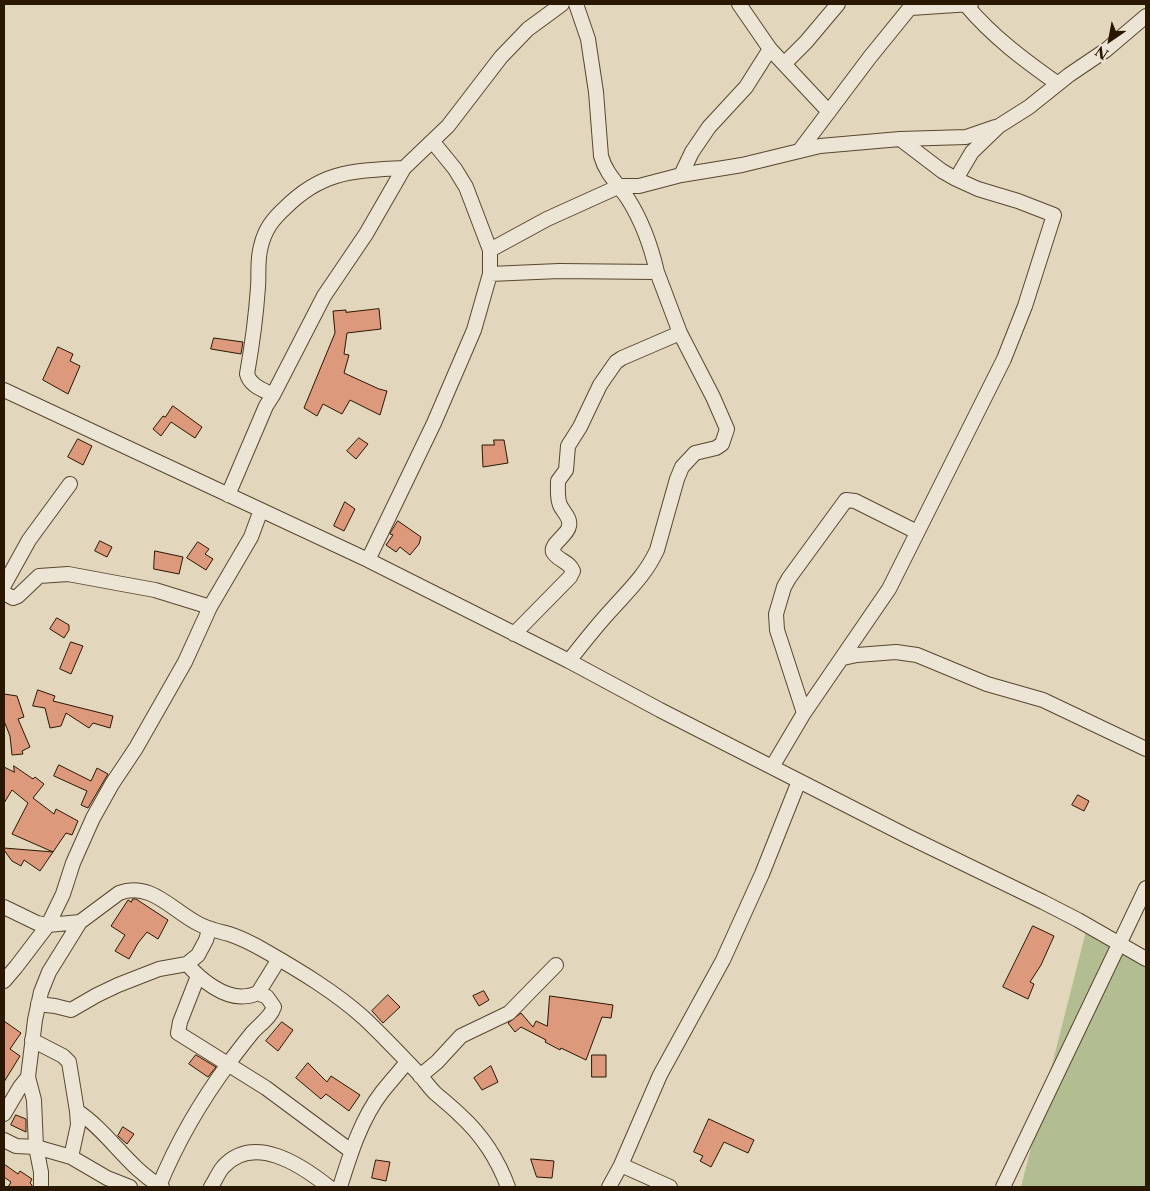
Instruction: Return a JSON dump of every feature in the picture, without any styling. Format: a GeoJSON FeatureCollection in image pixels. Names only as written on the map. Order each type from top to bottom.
{"type":"FeatureCollection","features":[{"type":"Feature","properties":{"kind":"street"},"geometry":{"type":"LineString","coordinates":[[569,661],[613,608],[644,575],[653,560],[682,467],[695,453],[716,448],[722,444],[727,429],[714,397],[680,333],[657,272],[652,250],[642,228],[620,186],[604,166],[588,39],[576,4]]}},
{"type":"Feature","properties":{"kind":"street"},"geometry":{"type":"LineString","coordinates":[[739,4],[770,49],[830,112]]}},
{"type":"Feature","properties":{"kind":"street"},"geometry":{"type":"LineString","coordinates":[[784,64],[806,42],[838,4]]}},
{"type":"Feature","properties":{"kind":"street"},"geometry":{"type":"LineString","coordinates":[[800,150],[875,50],[912,6],[968,4],[981,23],[1000,41],[1058,84]]}},
{"type":"Feature","properties":{"kind":"street"},"geometry":{"type":"LineString","coordinates":[[228,495],[266,406],[324,296],[366,234],[404,168],[433,142],[465,106],[500,57],[552,6]]}},
{"type":"Feature","properties":{"kind":"street"},"geometry":{"type":"LineString","coordinates":[[490,250],[547,220],[620,186],[639,186],[681,175],[742,165],[820,146],[900,139],[966,137],[998,126],[1029,107],[1106,50],[1146,16]]}},
{"type":"Feature","properties":{"kind":"street"},"geometry":{"type":"LineString","coordinates":[[681,175],[692,152],[708,127],[746,87],[770,49]]}},
{"type":"Feature","properties":{"kind":"street"},"geometry":{"type":"LineString","coordinates":[[956,179],[972,152],[998,126]]}},
{"type":"Feature","properties":{"kind":"street"},"geometry":{"type":"LineString","coordinates":[[772,767],[804,713],[889,589],[1004,359],[1025,306],[1054,215],[1007,197],[978,189],[956,179],[942,171],[900,139]]}},
{"type":"Feature","properties":{"kind":"street"},"geometry":{"type":"LineString","coordinates":[[368,560],[434,423],[474,330],[490,274],[490,250],[466,187],[455,169],[433,142]]}},
{"type":"Feature","properties":{"kind":"street"},"geometry":{"type":"LineString","coordinates":[[273,395],[254,384],[248,379],[247,374],[258,286],[260,247],[266,229],[294,198],[309,187],[326,179],[362,171],[404,168]]}},
{"type":"Feature","properties":{"kind":"street"},"geometry":{"type":"LineString","coordinates":[[490,274],[559,271],[657,272]]}},
{"type":"Feature","properties":{"kind":"street"},"geometry":{"type":"LineString","coordinates":[[514,634],[572,575],[572,568],[556,556],[553,549],[567,533],[570,525],[569,519],[560,506],[558,481],[566,470],[568,446],[600,386],[610,369],[622,358],[680,333]]}},
{"type":"Feature","properties":{"kind":"street"},"geometry":{"type":"LineString","coordinates":[[4,390],[368,560],[569,661],[652,706],[907,836],[1043,902],[1146,960]]}},
{"type":"Feature","properties":{"kind":"street"},"geometry":{"type":"LineString","coordinates":[[4,585],[29,540],[70,484]]}},
{"type":"Feature","properties":{"kind":"street"},"geometry":{"type":"LineString","coordinates":[[804,713],[777,630],[776,614],[778,605],[789,578],[846,500],[855,501],[917,532]]}},
{"type":"Feature","properties":{"kind":"street"},"geometry":{"type":"LineString","coordinates":[[4,981],[48,925],[93,818],[181,670],[210,607],[250,537],[261,510]]}},
{"type":"Feature","properties":{"kind":"street"},"geometry":{"type":"LineString","coordinates":[[4,593],[13,598],[18,596],[39,576],[68,574],[156,590],[210,607]]}},
{"type":"Feature","properties":{"kind":"street"},"geometry":{"type":"LineString","coordinates":[[843,658],[896,652],[917,655],[987,684],[1043,700],[1146,749]]}},
{"type":"Feature","properties":{"kind":"street"},"geometry":{"type":"LineString","coordinates":[[609,1187],[621,1165],[660,1075],[723,960],[762,874],[799,781]]}},
{"type":"Feature","properties":{"kind":"street"},"geometry":{"type":"LineString","coordinates":[[1003,1187],[1118,943],[1146,888]]}},
{"type":"Feature","properties":{"kind":"street"},"geometry":{"type":"LineString","coordinates":[[40,1187],[41,1172],[36,1147],[34,1100],[28,1077],[38,1004],[49,972],[80,922],[119,893],[135,890],[149,892],[184,916],[210,930],[248,941],[310,977],[362,1016],[433,1092],[461,1115],[479,1134],[504,1175],[508,1187]]}},
{"type":"Feature","properties":{"kind":"street"},"geometry":{"type":"LineString","coordinates":[[4,907],[37,923],[48,925],[80,922]]}},
{"type":"Feature","properties":{"kind":"street"},"geometry":{"type":"LineString","coordinates":[[38,1004],[71,1010],[97,994],[118,985],[159,969],[187,964],[198,955],[210,930]]}},
{"type":"Feature","properties":{"kind":"street"},"geometry":{"type":"LineString","coordinates":[[187,964],[198,976],[219,990],[245,997],[258,993],[279,960]]}},
{"type":"Feature","properties":{"kind":"street"},"geometry":{"type":"LineString","coordinates":[[420,1076],[437,1062],[461,1036],[509,1012],[556,965]]}},
{"type":"Feature","properties":{"kind":"street"},"geometry":{"type":"LineString","coordinates":[[198,976],[180,1022],[178,1033],[266,1088],[351,1151]]}},
{"type":"Feature","properties":{"kind":"street"},"geometry":{"type":"LineString","coordinates":[[77,1111],[90,1120],[136,1169],[160,1187],[172,1154],[228,1064],[251,1034],[274,1010],[273,1003],[267,997],[258,993]]}},
{"type":"Feature","properties":{"kind":"street"},"geometry":{"type":"LineString","coordinates":[[32,1040],[63,1056],[69,1062],[78,1125],[72,1158]]}},
{"type":"Feature","properties":{"kind":"street"},"geometry":{"type":"LineString","coordinates":[[340,1187],[351,1151],[376,1101],[407,1062]]}},
{"type":"Feature","properties":{"kind":"street"},"geometry":{"type":"LineString","coordinates":[[4,1114],[28,1077]]}},
{"type":"Feature","properties":{"kind":"street"},"geometry":{"type":"LineString","coordinates":[[4,1140],[16,1146],[36,1147],[72,1158],[107,1178],[130,1187]]}},
{"type":"Feature","properties":{"kind":"street"},"geometry":{"type":"LineString","coordinates":[[211,1187],[226,1164],[239,1156],[253,1152],[274,1155],[292,1162],[329,1187]]}},
{"type":"Feature","properties":{"kind":"street"},"geometry":{"type":"LineString","coordinates":[[621,1165],[670,1187]]}},
{"type":"Feature","properties":{"kind":"green space"},"geometry":{"type":"Polygon","coordinates":[[[1086,931],[1146,965],[1146,1187],[1021,1187],[1086,931]]]}},
{"type":"Feature","properties":{"kind":"building"},"geometry":{"type":"Polygon","coordinates":[[[379,309],[381,329],[347,333],[344,354],[349,355],[344,373],[387,391],[380,415],[350,400],[342,414],[323,404],[317,416],[304,408],[335,333],[333,311],[346,310],[346,312],[379,309]]]}},
{"type":"Feature","properties":{"kind":"building"},"geometry":{"type":"Polygon","coordinates":[[[214,338],[243,342],[241,354],[211,349],[214,338]]]}},
{"type":"Feature","properties":{"kind":"building"},"geometry":{"type":"Polygon","coordinates":[[[58,347],[73,354],[70,361],[80,366],[68,394],[43,380],[58,347]]]}},
{"type":"Feature","properties":{"kind":"building"},"geometry":{"type":"Polygon","coordinates":[[[173,406],[202,427],[195,438],[171,422],[161,436],[153,429],[173,406]]]}},
{"type":"Feature","properties":{"kind":"building"},"geometry":{"type":"Polygon","coordinates":[[[359,438],[368,444],[356,459],[347,451],[359,438]]]}},
{"type":"Feature","properties":{"kind":"building"},"geometry":{"type":"Polygon","coordinates":[[[78,439],[92,446],[83,465],[68,457],[78,439]]]}},
{"type":"Feature","properties":{"kind":"building"},"geometry":{"type":"Polygon","coordinates":[[[494,440],[504,440],[508,463],[483,467],[482,445],[494,445],[494,440]]]}},
{"type":"Feature","properties":{"kind":"building"},"geometry":{"type":"Polygon","coordinates":[[[345,502],[355,509],[344,531],[334,526],[345,502]]]}},
{"type":"Feature","properties":{"kind":"building"},"geometry":{"type":"Polygon","coordinates":[[[398,521],[421,537],[419,544],[410,555],[400,547],[396,552],[386,545],[393,535],[390,534],[398,521]]]}},
{"type":"Feature","properties":{"kind":"building"},"geometry":{"type":"Polygon","coordinates":[[[100,541],[112,547],[107,557],[95,551],[100,541]]]}},
{"type":"Feature","properties":{"kind":"building"},"geometry":{"type":"Polygon","coordinates":[[[198,542],[209,549],[205,554],[213,559],[206,570],[187,558],[198,542]]]}},
{"type":"Feature","properties":{"kind":"building"},"geometry":{"type":"Polygon","coordinates":[[[155,551],[183,557],[179,574],[154,569],[155,551]]]}},
{"type":"Feature","properties":{"kind":"building"},"geometry":{"type":"Polygon","coordinates":[[[57,618],[69,625],[69,630],[64,638],[50,629],[57,618]]]}},
{"type":"Feature","properties":{"kind":"building"},"geometry":{"type":"Polygon","coordinates":[[[71,642],[83,646],[71,674],[60,669],[71,642]]]}},
{"type":"Feature","properties":{"kind":"building"},"geometry":{"type":"Polygon","coordinates":[[[38,690],[55,696],[53,701],[113,716],[110,728],[93,723],[89,728],[66,713],[61,726],[50,728],[45,708],[33,706],[38,690]]]}},
{"type":"Feature","properties":{"kind":"building"},"geometry":{"type":"Polygon","coordinates":[[[4,694],[17,696],[24,717],[18,719],[30,747],[22,751],[23,754],[12,755],[10,736],[4,721],[4,694]]]}},
{"type":"Feature","properties":{"kind":"building"},"geometry":{"type":"Polygon","coordinates":[[[59,765],[91,781],[97,768],[108,774],[88,808],[81,805],[87,791],[54,776],[59,765]]]}},
{"type":"Feature","properties":{"kind":"building"},"geometry":{"type":"Polygon","coordinates":[[[14,766],[44,784],[33,798],[54,814],[56,809],[78,821],[72,835],[66,833],[53,852],[12,834],[28,803],[12,790],[4,803],[4,767],[14,772],[14,766]]]}},
{"type":"Feature","properties":{"kind":"building"},"geometry":{"type":"Polygon","coordinates":[[[1078,795],[1089,801],[1084,811],[1072,805],[1078,795]]]}},
{"type":"Feature","properties":{"kind":"building"},"geometry":{"type":"Polygon","coordinates":[[[4,848],[53,852],[40,871],[24,860],[21,866],[12,861],[4,848]]]}},
{"type":"Feature","properties":{"kind":"building"},"geometry":{"type":"Polygon","coordinates":[[[133,899],[136,899],[168,920],[158,939],[147,932],[129,959],[115,951],[125,935],[111,926],[128,900],[131,902],[133,899]]]}},
{"type":"Feature","properties":{"kind":"building"},"geometry":{"type":"Polygon","coordinates":[[[1033,926],[1054,936],[1041,965],[1030,982],[1034,984],[1028,999],[1003,987],[1033,926]]]}},
{"type":"Feature","properties":{"kind":"building"},"geometry":{"type":"Polygon","coordinates":[[[484,991],[489,1000],[479,1006],[473,996],[484,991]]]}},
{"type":"Feature","properties":{"kind":"building"},"geometry":{"type":"Polygon","coordinates":[[[388,995],[400,1007],[383,1023],[372,1011],[388,995]]]}},
{"type":"Feature","properties":{"kind":"building"},"geometry":{"type":"Polygon","coordinates":[[[550,996],[613,1005],[611,1018],[602,1017],[586,1060],[561,1048],[560,1050],[545,1042],[546,1040],[521,1027],[515,1032],[508,1023],[521,1013],[533,1027],[536,1021],[547,1026],[550,996]]]}},
{"type":"Feature","properties":{"kind":"building"},"geometry":{"type":"Polygon","coordinates":[[[4,1021],[21,1033],[10,1049],[20,1056],[4,1082],[4,1021]]]}},
{"type":"Feature","properties":{"kind":"building"},"geometry":{"type":"Polygon","coordinates":[[[282,1022],[293,1030],[278,1051],[266,1041],[282,1022]]]}},
{"type":"Feature","properties":{"kind":"building"},"geometry":{"type":"Polygon","coordinates":[[[196,1055],[216,1067],[208,1077],[189,1064],[196,1055]]]}},
{"type":"Feature","properties":{"kind":"building"},"geometry":{"type":"Polygon","coordinates":[[[592,1055],[606,1055],[606,1077],[592,1077],[592,1055]]]}},
{"type":"Feature","properties":{"kind":"building"},"geometry":{"type":"Polygon","coordinates":[[[308,1063],[327,1082],[331,1076],[360,1095],[349,1111],[326,1094],[321,1099],[296,1078],[308,1063]]]}},
{"type":"Feature","properties":{"kind":"building"},"geometry":{"type":"Polygon","coordinates":[[[491,1066],[498,1082],[482,1090],[474,1078],[491,1066]]]}},
{"type":"Feature","properties":{"kind":"building"},"geometry":{"type":"Polygon","coordinates":[[[16,1115],[26,1119],[26,1132],[11,1125],[16,1115]]]}},
{"type":"Feature","properties":{"kind":"building"},"geometry":{"type":"Polygon","coordinates":[[[709,1119],[754,1140],[748,1153],[724,1142],[711,1167],[700,1161],[703,1156],[694,1152],[709,1119]]]}},
{"type":"Feature","properties":{"kind":"building"},"geometry":{"type":"Polygon","coordinates":[[[123,1127],[134,1134],[127,1144],[118,1136],[123,1127]]]}},
{"type":"Feature","properties":{"kind":"building"},"geometry":{"type":"Polygon","coordinates":[[[531,1159],[554,1161],[552,1178],[537,1177],[531,1159]]]}},
{"type":"Feature","properties":{"kind":"building"},"geometry":{"type":"Polygon","coordinates":[[[376,1160],[390,1162],[386,1181],[372,1178],[376,1160]]]}},
{"type":"Feature","properties":{"kind":"building"},"geometry":{"type":"Polygon","coordinates":[[[4,1164],[18,1174],[20,1171],[32,1179],[30,1183],[32,1187],[8,1187],[11,1182],[4,1177],[4,1164]]]}}]}
